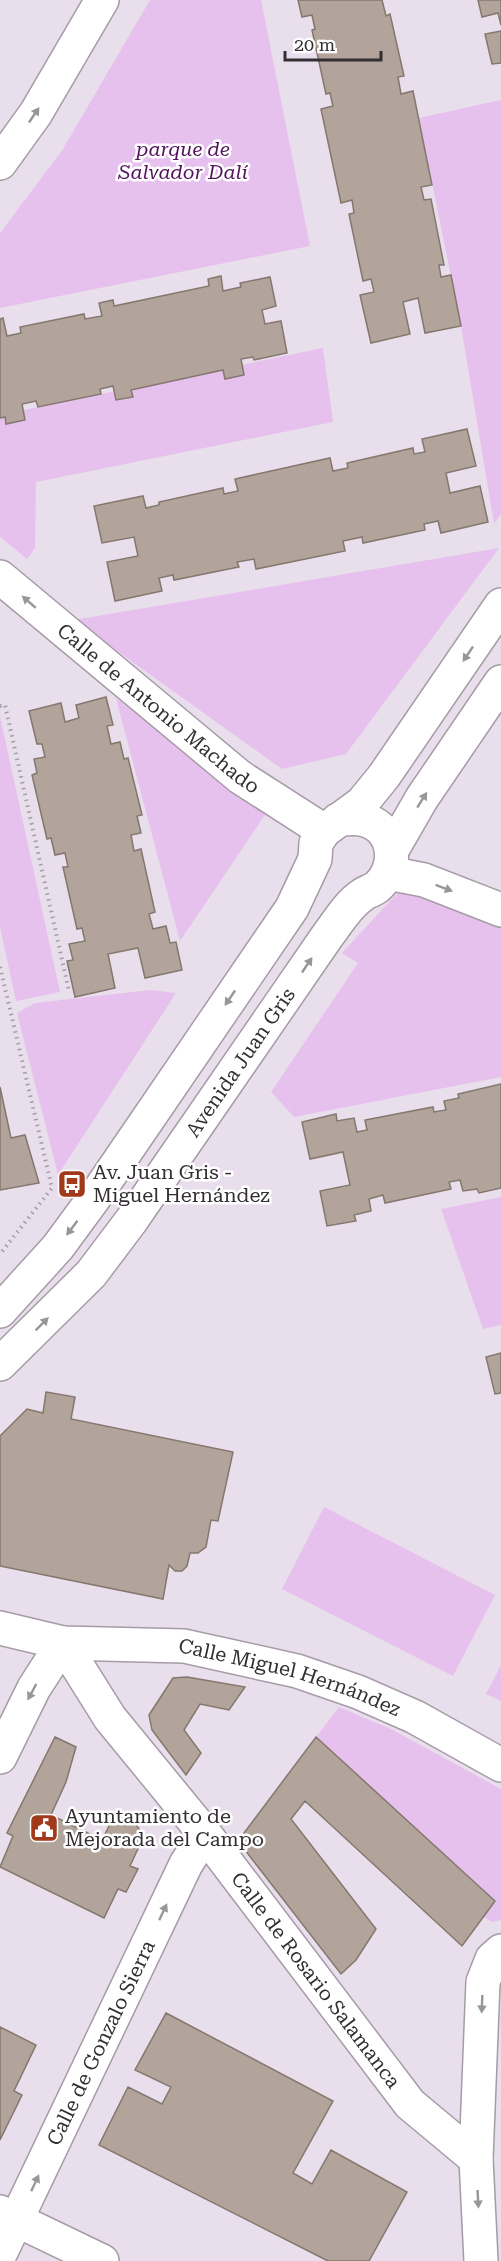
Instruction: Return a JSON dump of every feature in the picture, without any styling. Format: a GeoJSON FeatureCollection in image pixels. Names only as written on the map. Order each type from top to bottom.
{"type":"FeatureCollection","features":[{"type":"Feature","properties":{"kind":"street"},"geometry":{"type":"LineString","coordinates":[[0,163],[36,113],[102,0]]}},
{"type":"Feature","properties":{"kind":"street","name":"Calle de Antonio Machado"},"geometry":{"type":"LineString","coordinates":[[0,577],[240,777],[325,837]]}},
{"type":"Feature","properties":{"kind":"street"},"geometry":{"type":"LineString","coordinates":[[0,1311],[58,1247],[94,1198],[292,908],[325,837],[362,803],[384,776],[501,605]]}},
{"type":"Feature","properties":{"kind":"street","name":"Avenida Juan Gris"},"geometry":{"type":"LineString","coordinates":[[0,1364],[91,1274],[138,1212],[328,935],[362,894],[375,888],[422,798],[501,682]]}},
{"type":"Feature","properties":{"kind":"street"},"geometry":{"type":"LineString","coordinates":[[362,894],[344,894],[328,886],[319,873],[325,837],[352,818],[367,820],[380,828],[387,838],[390,862],[424,880],[501,910]]}},
{"type":"Feature","properties":{"kind":"street","name":"Calle Miguel Hernández"},"geometry":{"type":"LineString","coordinates":[[0,1615],[63,1643]]}},
{"type":"Feature","properties":{"kind":"street","name":"Calle Miguel Hernández"},"geometry":{"type":"LineString","coordinates":[[0,1628],[63,1643],[184,1646],[297,1671],[358,1692],[415,1717],[501,1765]]}},
{"type":"Feature","properties":{"kind":"street"},"geometry":{"type":"LineString","coordinates":[[0,1757],[34,1688],[63,1643]]}},
{"type":"Feature","properties":{"kind":"street","name":"Calle de Rosario Salamanca"},"geometry":{"type":"LineString","coordinates":[[63,1643],[110,1718],[205,1834],[410,2104],[476,2159]]}},
{"type":"Feature","properties":{"kind":"street","name":"Calle de Gonzalo Sierra"},"geometry":{"type":"LineString","coordinates":[[0,2254],[9,2216],[186,1864],[205,1834]]}},
{"type":"Feature","properties":{"kind":"street"},"geometry":{"type":"LineString","coordinates":[[481,2261],[476,2159],[483,1982],[492,1959],[501,1952]]}},
{"type":"Feature","properties":{"kind":"street"},"geometry":{"type":"LineString","coordinates":[[9,2216],[102,2261]]}},
{"type":"Feature","properties":{"kind":"path"},"geometry":{"type":"LineString","coordinates":[[0,706],[5,705],[69,991]]}},
{"type":"Feature","properties":{"kind":"path"},"geometry":{"type":"LineString","coordinates":[[0,967],[51,1188],[0,1254]]}},
{"type":"Feature","properties":{"kind":"green space","name":"parque de Salvador Dalí"},"geometry":{"type":"Polygon","coordinates":[[[150,0],[261,0],[310,246],[0,308],[0,233],[63,149],[150,0]]]}},
{"type":"Feature","properties":{"kind":"green space"},"geometry":{"type":"Polygon","coordinates":[[[501,100],[501,514],[494,524],[461,326],[419,118],[501,100]]]}},
{"type":"Feature","properties":{"kind":"green space"},"geometry":{"type":"Polygon","coordinates":[[[323,348],[333,422],[36,482],[35,548],[27,559],[0,537],[0,415],[323,348]]]}},
{"type":"Feature","properties":{"kind":"green space"},"geometry":{"type":"Polygon","coordinates":[[[499,548],[346,754],[282,769],[74,620],[499,548]]]}},
{"type":"Feature","properties":{"kind":"green space"},"geometry":{"type":"Polygon","coordinates":[[[116,698],[267,812],[180,941],[116,698]]]}},
{"type":"Feature","properties":{"kind":"green space"},"geometry":{"type":"Polygon","coordinates":[[[0,716],[60,992],[16,1001],[0,927],[0,716]]]}},
{"type":"Feature","properties":{"kind":"green space"},"geometry":{"type":"Polygon","coordinates":[[[402,888],[501,926],[501,1077],[294,1117],[271,1092],[358,963],[342,953],[402,888]]]}},
{"type":"Feature","properties":{"kind":"green space"},"geometry":{"type":"Polygon","coordinates":[[[150,990],[176,993],[58,1175],[17,1013],[35,1003],[150,990]]]}},
{"type":"Feature","properties":{"kind":"green space"},"geometry":{"type":"Polygon","coordinates":[[[501,1197],[501,1325],[483,1329],[441,1209],[501,1197]]]}},
{"type":"Feature","properties":{"kind":"green space"},"geometry":{"type":"Polygon","coordinates":[[[324,1507],[495,1595],[453,1676],[282,1589],[324,1507]]]}},
{"type":"Feature","properties":{"kind":"green space"},"geometry":{"type":"Polygon","coordinates":[[[501,1665],[501,1701],[486,1694],[501,1665]]]}},
{"type":"Feature","properties":{"kind":"green space"},"geometry":{"type":"Polygon","coordinates":[[[339,1707],[391,1729],[501,1789],[501,1920],[492,1922],[484,1917],[494,1901],[316,1737],[339,1707]]]}},
{"type":"Feature","properties":{"kind":"building"},"geometry":{"type":"Polygon","coordinates":[[[298,0],[382,0],[386,16],[390,14],[404,76],[398,77],[401,94],[413,91],[432,185],[421,187],[424,200],[431,199],[444,265],[439,265],[441,277],[451,275],[461,326],[425,333],[418,298],[403,302],[410,334],[371,343],[360,295],[374,292],[371,279],[363,281],[349,214],[354,213],[352,200],[341,203],[321,109],[333,106],[330,93],[326,94],[312,30],[315,29],[312,15],[302,17],[298,0]]]}},
{"type":"Feature","properties":{"kind":"building"},"geometry":{"type":"Polygon","coordinates":[[[478,0],[501,0],[501,25],[498,13],[482,17],[478,0]]]}},
{"type":"Feature","properties":{"kind":"building"},"geometry":{"type":"Polygon","coordinates":[[[501,31],[501,63],[492,64],[485,34],[501,31]]]}},
{"type":"Feature","properties":{"kind":"building"},"geometry":{"type":"Polygon","coordinates":[[[221,276],[223,291],[241,287],[240,283],[270,277],[276,306],[262,310],[265,324],[281,321],[287,353],[254,360],[253,357],[241,359],[244,375],[225,379],[223,370],[131,390],[133,397],[116,400],[113,386],[100,389],[101,394],[38,407],[36,401],[22,404],[25,420],[6,424],[5,417],[0,418],[0,319],[3,318],[7,336],[21,333],[20,327],[84,314],[85,319],[102,316],[99,303],[113,300],[114,306],[209,286],[208,279],[221,276]]]}},
{"type":"Feature","properties":{"kind":"building"},"geometry":{"type":"Polygon","coordinates":[[[467,429],[476,466],[446,473],[450,493],[480,486],[488,522],[441,533],[438,521],[424,524],[425,530],[363,543],[362,537],[343,541],[345,551],[256,569],[254,559],[237,562],[239,567],[174,580],[173,575],[159,578],[162,591],[115,601],[107,562],[138,556],[134,537],[102,543],[94,506],[143,496],[146,508],[159,505],[159,502],[223,488],[224,494],[238,491],[235,479],[330,458],[333,471],[348,468],[347,463],[413,448],[414,454],[425,452],[422,439],[467,429]]]}},
{"type":"Feature","properties":{"kind":"building"},"geometry":{"type":"Polygon","coordinates":[[[106,697],[113,725],[107,726],[111,744],[120,742],[124,759],[128,758],[142,815],[137,816],[141,833],[131,835],[134,851],[141,849],[155,912],[149,914],[153,929],[166,926],[170,943],[176,942],[182,970],[145,978],[138,948],[108,954],[115,988],[75,997],[67,961],[73,960],[69,944],[85,941],[82,928],[77,929],[63,867],[68,867],[65,853],[55,855],[51,838],[47,839],[32,775],[37,773],[34,759],[45,757],[42,744],[37,744],[29,711],[61,703],[65,722],[79,718],[76,705],[106,697]]]}},
{"type":"Feature","properties":{"kind":"building"},"geometry":{"type":"Polygon","coordinates":[[[501,1084],[501,1188],[479,1193],[477,1189],[463,1191],[460,1180],[449,1182],[451,1189],[385,1203],[383,1195],[369,1199],[371,1211],[354,1215],[356,1221],[327,1226],[320,1191],[350,1185],[343,1152],[310,1159],[302,1122],[336,1114],[337,1121],[354,1118],[357,1132],[367,1130],[365,1120],[433,1107],[434,1112],[446,1110],[444,1101],[459,1098],[458,1094],[501,1084]]]}},
{"type":"Feature","properties":{"kind":"building"},"geometry":{"type":"Polygon","coordinates":[[[0,1087],[11,1138],[25,1135],[39,1183],[0,1190],[0,1087]]]}},
{"type":"Feature","properties":{"kind":"building"},"geometry":{"type":"Polygon","coordinates":[[[501,1353],[501,1393],[495,1394],[486,1357],[501,1353]]]}},
{"type":"Feature","properties":{"kind":"building"},"geometry":{"type":"Polygon","coordinates":[[[46,1392],[75,1397],[71,1419],[233,1452],[218,1521],[211,1520],[206,1547],[198,1553],[190,1553],[187,1566],[182,1571],[175,1571],[169,1565],[163,1599],[0,1566],[0,1436],[27,1409],[43,1413],[46,1392]]]}},
{"type":"Feature","properties":{"kind":"building"},"geometry":{"type":"Polygon","coordinates":[[[187,1677],[245,1687],[229,1710],[200,1704],[184,1730],[201,1753],[186,1775],[152,1730],[149,1715],[173,1678],[187,1677]]]}},
{"type":"Feature","properties":{"kind":"building","name":"Ayuntamiento de Mejorada del Campo"},"geometry":{"type":"Polygon","coordinates":[[[55,1737],[76,1747],[66,1782],[51,1815],[102,1840],[109,1826],[119,1820],[135,1823],[141,1832],[141,1842],[130,1866],[138,1869],[126,1892],[118,1889],[104,1918],[0,1867],[13,1836],[7,1833],[55,1737]]]}},
{"type":"Feature","properties":{"kind":"building"},"geometry":{"type":"Polygon","coordinates":[[[316,1737],[495,1901],[462,1946],[305,1801],[291,1819],[376,1929],[356,1960],[341,1974],[238,1841],[316,1737]]]}},
{"type":"Feature","properties":{"kind":"building"},"geometry":{"type":"Polygon","coordinates":[[[166,2013],[333,2101],[293,2173],[312,2184],[331,2150],[407,2192],[369,2261],[328,2261],[99,2145],[128,2087],[162,2104],[171,2087],[135,2070],[166,2013]]]}},
{"type":"Feature","properties":{"kind":"building"},"geometry":{"type":"Polygon","coordinates":[[[0,2027],[36,2045],[14,2091],[22,2095],[0,2140],[0,2027]]]}},
{"type":"Feature","properties":{"kind":"place","name":"Av. Juan Gris - Miguel Hernández"},"geometry":{"type":"Point","coordinates":[72,1184]}},
{"type":"Feature","properties":{"kind":"place","name":"Ayuntamiento de Mejorada del Campo"},"geometry":{"type":"Point","coordinates":[44,1828]}}]}
